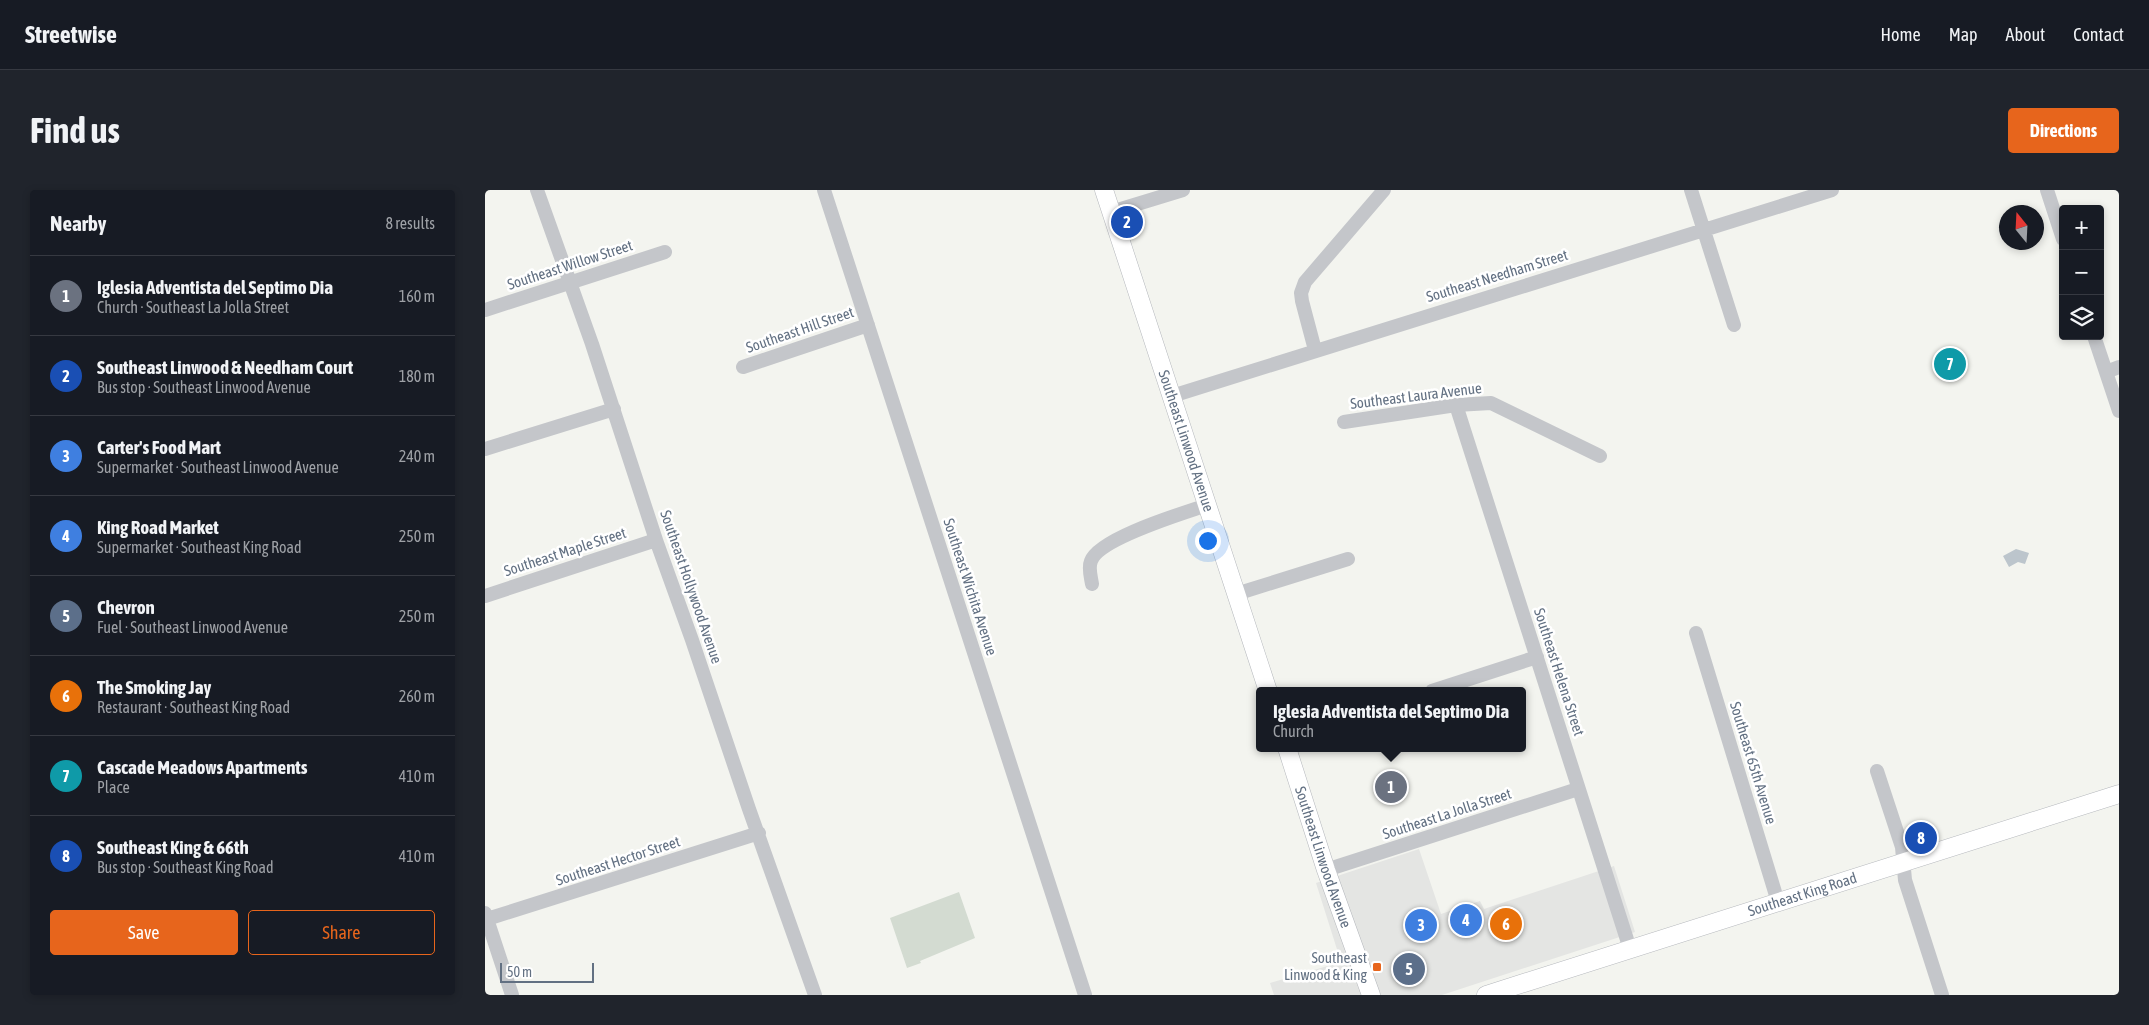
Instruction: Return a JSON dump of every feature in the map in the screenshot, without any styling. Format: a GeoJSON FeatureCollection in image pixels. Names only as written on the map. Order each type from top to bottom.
{"type":"FeatureCollection","features":[{"type":"Feature","properties":{"kind":"main road","name":"Southeast Linwood Avenue"},"geometry":{"type":"LineString","coordinates":[[1104,190],[1267,687]]}},
{"type":"Feature","properties":{"kind":"main road","name":"Southeast Linwood Avenue"},"geometry":{"type":"LineString","coordinates":[[1288,752],[1326,870],[1371,995]]}},
{"type":"Feature","properties":{"kind":"main road","name":"Southeast King Road"},"geometry":{"type":"LineString","coordinates":[[1486,995],[2119,794]]}},
{"type":"Feature","properties":{"kind":"street","name":"Southeast Hollywood Avenue"},"geometry":{"type":"LineString","coordinates":[[537,190],[614,409],[656,540],[815,995]]}},
{"type":"Feature","properties":{"kind":"street","name":"Southeast Wichita Avenue"},"geometry":{"type":"LineString","coordinates":[[824,190],[1085,995]]}},
{"type":"Feature","properties":{"kind":"street"},"geometry":{"type":"LineString","coordinates":[[1111,212],[1183,190]]}},
{"type":"Feature","properties":{"kind":"street"},"geometry":{"type":"LineString","coordinates":[[1315,350],[1302,301],[1301,293],[1305,282],[1383,190]]}},
{"type":"Feature","properties":{"kind":"street"},"geometry":{"type":"LineString","coordinates":[[1691,190],[1734,325]]}},
{"type":"Feature","properties":{"kind":"street","name":"Southeast Needham Street"},"geometry":{"type":"LineString","coordinates":[[1172,396],[1832,190]]}},
{"type":"Feature","properties":{"kind":"street"},"geometry":{"type":"LineString","coordinates":[[2047,190],[2059,228]]}},
{"type":"Feature","properties":{"kind":"street","name":"Southeast Willow Street"},"geometry":{"type":"LineString","coordinates":[[485,310],[665,252]]}},
{"type":"Feature","properties":{"kind":"street","name":"Southeast Hill Street"},"geometry":{"type":"LineString","coordinates":[[743,367],[868,325]]}},
{"type":"Feature","properties":{"kind":"street"},"geometry":{"type":"LineString","coordinates":[[2097,340],[2112,370],[2119,411]]}},
{"type":"Feature","properties":{"kind":"street","name":"Southeast Laura Avenue"},"geometry":{"type":"LineString","coordinates":[[1344,422],[1456,405],[1491,403],[1601,456]]}},
{"type":"Feature","properties":{"kind":"street","name":"Southeast Helena Street"},"geometry":{"type":"LineString","coordinates":[[1456,405],[1630,949]]}},
{"type":"Feature","properties":{"kind":"street"},"geometry":{"type":"LineString","coordinates":[[485,449],[614,409]]}},
{"type":"Feature","properties":{"kind":"street"},"geometry":{"type":"LineString","coordinates":[[1092,584],[1090,562],[1095,554],[1103,548],[1135,531],[1207,505]]}},
{"type":"Feature","properties":{"kind":"street","name":"Southeast Maple Street"},"geometry":{"type":"LineString","coordinates":[[485,596],[656,540]]}},
{"type":"Feature","properties":{"kind":"street"},"geometry":{"type":"LineString","coordinates":[[1236,594],[1348,559]]}},
{"type":"Feature","properties":{"kind":"street","name":"Southeast 65th Avenue"},"geometry":{"type":"LineString","coordinates":[[1696,634],[1778,902]]}},
{"type":"Feature","properties":{"kind":"street"},"geometry":{"type":"LineString","coordinates":[[1444,687],[1537,657]]}},
{"type":"Feature","properties":{"kind":"street"},"geometry":{"type":"LineString","coordinates":[[1877,770],[1901,847],[1905,880],[1942,995]]}},
{"type":"Feature","properties":{"kind":"street","name":"Southeast La Jolla Street"},"geometry":{"type":"LineString","coordinates":[[1326,870],[1579,789]]}},
{"type":"Feature","properties":{"kind":"street","name":"Southeast Hector Street"},"geometry":{"type":"LineString","coordinates":[[486,916],[759,833]]}},
{"type":"Feature","properties":{"kind":"street"},"geometry":{"type":"LineString","coordinates":[[486,916],[512,995]]}},
{"type":"Feature","properties":{"kind":"shaded area"},"geometry":{"type":"Polygon","coordinates":[[[2016,549],[2029,553],[2025,564],[2018,562],[2009,567],[2003,556],[2016,549]]]}},
{"type":"Feature","properties":{"kind":"shaded area"},"geometry":{"type":"Polygon","coordinates":[[[1419,849],[1441,914],[1480,901],[1484,909],[1614,866],[1635,932],[1442,995],[1274,995],[1270,983],[1341,962],[1316,883],[1419,849]]]}},
{"type":"Feature","properties":{"kind":"shaded area"},"geometry":{"type":"Polygon","coordinates":[[[959,892],[975,938],[907,968],[890,918],[959,892]]]}},
{"type":"Feature","properties":{"kind":"place","name":"Southeast Linwood & Needham Court"},"geometry":{"type":"Point","coordinates":[1127,222]}},
{"type":"Feature","properties":{"kind":"place","name":"Cascade Meadows Apartments"},"geometry":{"type":"Point","coordinates":[1950,364]}},
{"type":"Feature","properties":{"kind":"place","name":"Iglesia Adventista del Septimo Dia"},"geometry":{"type":"Point","coordinates":[1391,787]}},
{"type":"Feature","properties":{"kind":"place","name":"Southeast King & 66th"},"geometry":{"type":"Point","coordinates":[1921,838]}},
{"type":"Feature","properties":{"kind":"place","name":"King Road Market"},"geometry":{"type":"Point","coordinates":[1466,920]}},
{"type":"Feature","properties":{"kind":"place","name":"The Smoking Jay"},"geometry":{"type":"Point","coordinates":[1506,924]}},
{"type":"Feature","properties":{"kind":"place","name":"Carter's Food Mart"},"geometry":{"type":"Point","coordinates":[1421,925]}},
{"type":"Feature","properties":{"kind":"place","name":"Southeast Linwood & King"},"geometry":{"type":"Point","coordinates":[1377,967]}},
{"type":"Feature","properties":{"kind":"place","name":"Chevron"},"geometry":{"type":"Point","coordinates":[1409,969]}}]}
